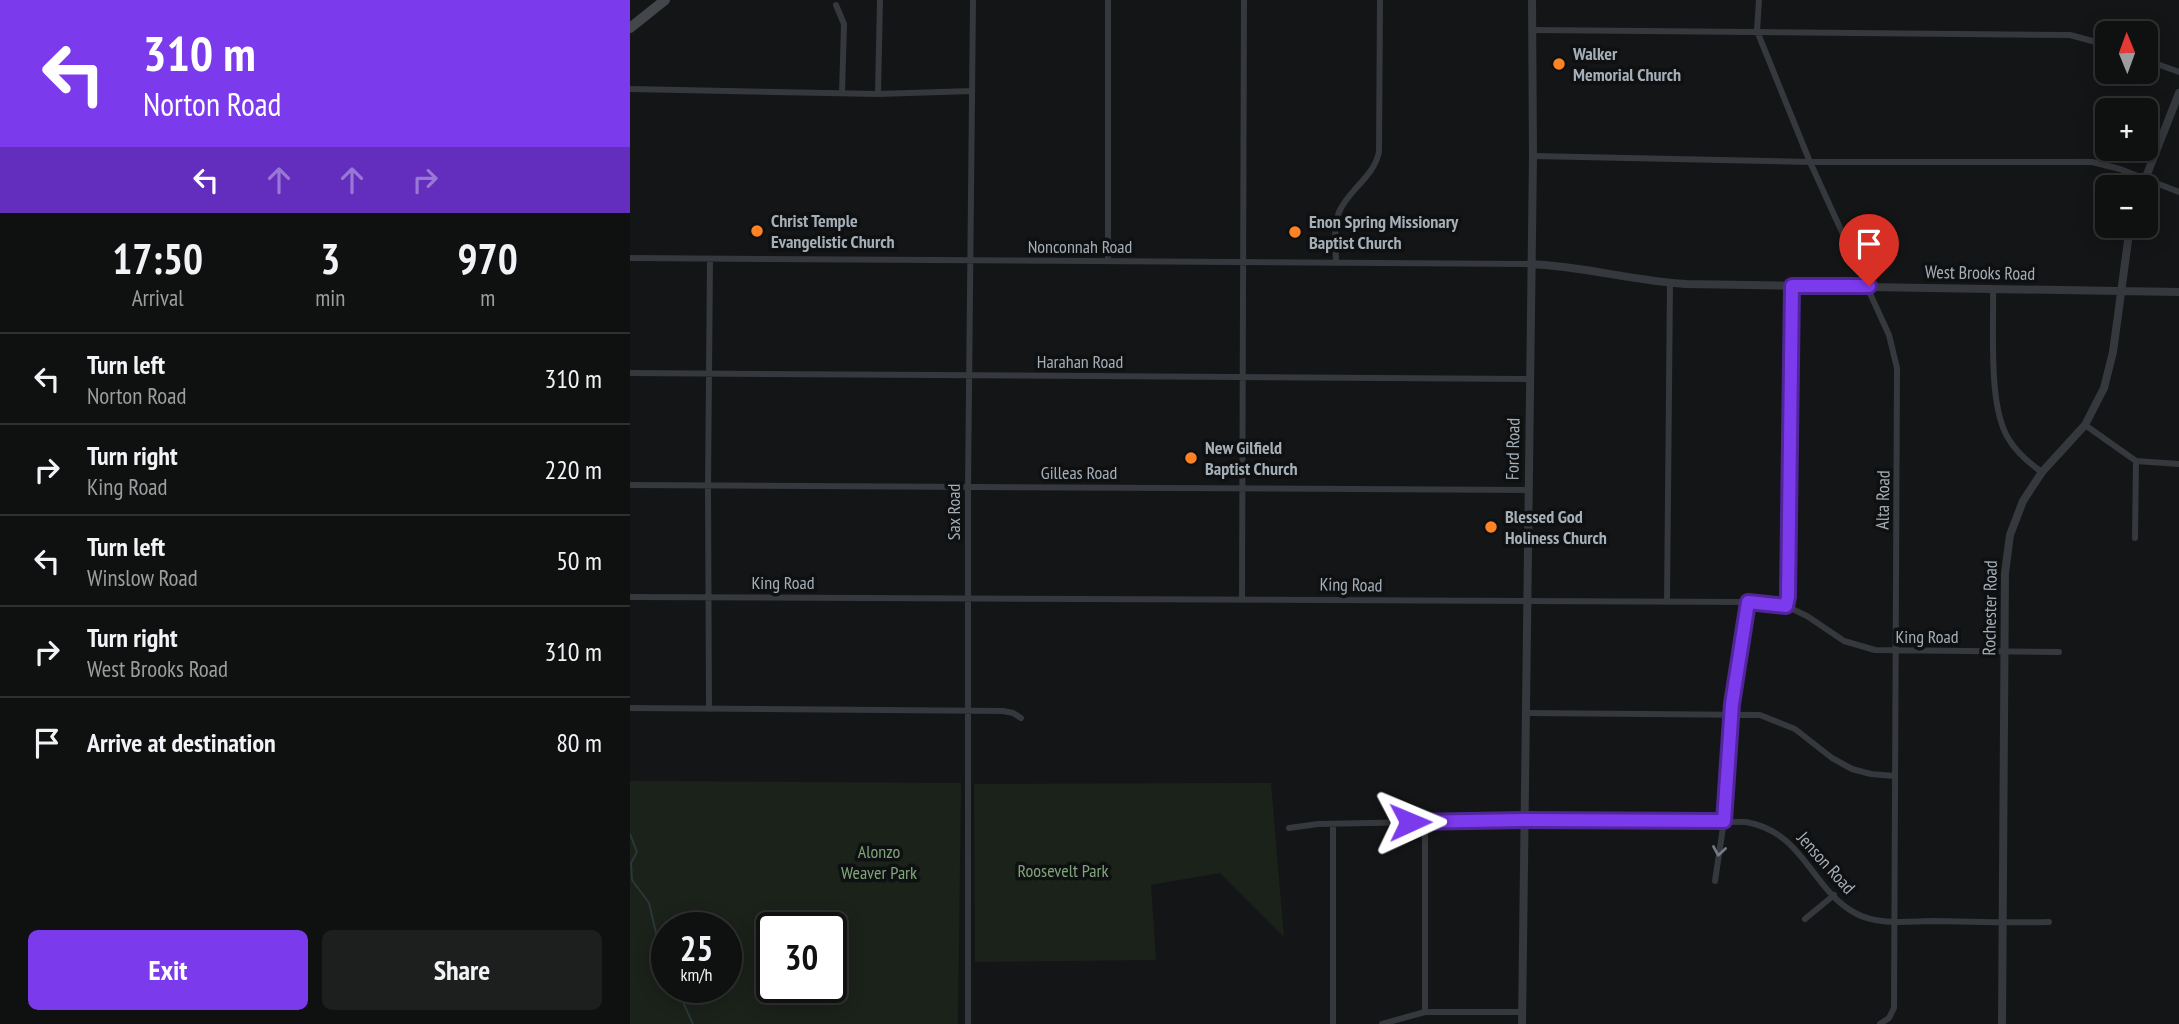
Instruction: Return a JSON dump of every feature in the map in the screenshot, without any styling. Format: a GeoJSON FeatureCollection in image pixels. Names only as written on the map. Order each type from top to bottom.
{"type":"FeatureCollection","features":[{"type":"Feature","properties":{"kind":"main road"},"geometry":{"type":"LineString","coordinates":[[630,28],[665,0]]}},
{"type":"Feature","properties":{"kind":"street"},"geometry":{"type":"LineString","coordinates":[[878,94],[880,0]]}},
{"type":"Feature","properties":{"kind":"street","name":"Sax Road"},"geometry":{"type":"LineString","coordinates":[[968,1024],[968,487],[973,0]]}},
{"type":"Feature","properties":{"kind":"street"},"geometry":{"type":"LineString","coordinates":[[1108,0],[1108,261]]}},
{"type":"Feature","properties":{"kind":"street"},"geometry":{"type":"LineString","coordinates":[[1242,598],[1244,0]]}},
{"type":"Feature","properties":{"kind":"street"},"geometry":{"type":"LineString","coordinates":[[1336,262],[1336,225],[1339,213],[1374,167],[1379,152],[1380,0]]}},
{"type":"Feature","properties":{"kind":"street","name":"Ford Road"},"geometry":{"type":"LineString","coordinates":[[1522,1024],[1533,156],[1532,0]]}},
{"type":"Feature","properties":{"kind":"street","name":"Alta Road"},"geometry":{"type":"LineString","coordinates":[[1759,0],[1757,31],[1810,162],[1869,286],[1889,335],[1897,373],[1894,1008],[1889,1018],[1880,1024]]}},
{"type":"Feature","properties":{"kind":"street"},"geometry":{"type":"LineString","coordinates":[[835,5],[844,24],[842,93]]}},
{"type":"Feature","properties":{"kind":"street"},"geometry":{"type":"LineString","coordinates":[[1533,30],[2070,35],[2095,42]]}},
{"type":"Feature","properties":{"kind":"street"},"geometry":{"type":"LineString","coordinates":[[2158,64],[2179,72]]}},
{"type":"Feature","properties":{"kind":"street"},"geometry":{"type":"LineString","coordinates":[[630,89],[878,94],[972,91]]}},
{"type":"Feature","properties":{"kind":"street"},"geometry":{"type":"LineString","coordinates":[[2147,175],[2179,93]]}},
{"type":"Feature","properties":{"kind":"street"},"geometry":{"type":"LineString","coordinates":[[1533,156],[1810,162],[2092,162],[2120,169],[2130,175]]}},
{"type":"Feature","properties":{"kind":"street"},"geometry":{"type":"LineString","coordinates":[[2158,187],[2179,192]]}},
{"type":"Feature","properties":{"kind":"street","name":"Rochester Road"},"geometry":{"type":"LineString","coordinates":[[2002,1024],[2005,566],[2008,544],[2023,500],[2042,472],[2085,425],[2099,401],[2106,381],[2129,238]]}},
{"type":"Feature","properties":{"kind":"street","name":"Nonconnah Road"},"geometry":{"type":"LineString","coordinates":[[630,258],[1530,264]]}},
{"type":"Feature","properties":{"kind":"street"},"geometry":{"type":"LineString","coordinates":[[709,709],[710,260]]}},
{"type":"Feature","properties":{"kind":"street","name":"West Brooks Road"},"geometry":{"type":"LineString","coordinates":[[1530,264],[1563,265],[1670,283],[2179,292]]}},
{"type":"Feature","properties":{"kind":"street"},"geometry":{"type":"LineString","coordinates":[[1667,602],[1670,283]]}},
{"type":"Feature","properties":{"kind":"street"},"geometry":{"type":"LineString","coordinates":[[1786,606],[1792,286]]}},
{"type":"Feature","properties":{"kind":"street"},"geometry":{"type":"LineString","coordinates":[[1993,289],[1998,413],[2010,442],[2042,472]]}},
{"type":"Feature","properties":{"kind":"street","name":"Harahan Road"},"geometry":{"type":"LineString","coordinates":[[630,373],[1530,379]]}},
{"type":"Feature","properties":{"kind":"street"},"geometry":{"type":"LineString","coordinates":[[2085,425],[2136,461],[2179,464]]}},
{"type":"Feature","properties":{"kind":"street"},"geometry":{"type":"LineString","coordinates":[[2135,538],[2136,461]]}},
{"type":"Feature","properties":{"kind":"street","name":"Gilleas Road"},"geometry":{"type":"LineString","coordinates":[[630,485],[1529,490]]}},
{"type":"Feature","properties":{"kind":"street","name":"King Road"},"geometry":{"type":"LineString","coordinates":[[630,597],[1748,602],[1786,606],[1807,615],[1852,644],[1875,650],[2059,652]]}},
{"type":"Feature","properties":{"kind":"street"},"geometry":{"type":"LineString","coordinates":[[1715,881],[1724,821],[1731,714],[1748,602]]}},
{"type":"Feature","properties":{"kind":"street"},"geometry":{"type":"LineString","coordinates":[[630,708],[1009,711],[1021,718]]}},
{"type":"Feature","properties":{"kind":"street"},"geometry":{"type":"LineString","coordinates":[[1526,713],[1760,715],[1795,729],[1832,758],[1852,769],[1894,776]]}},
{"type":"Feature","properties":{"kind":"street","name":"Jenson Road"},"geometry":{"type":"LineString","coordinates":[[1289,828],[1333,824],[1524,820],[1751,823],[1778,834],[1794,846],[1834,895],[1861,916],[1893,921],[2049,922]]}},
{"type":"Feature","properties":{"kind":"street"},"geometry":{"type":"LineString","coordinates":[[1425,822],[1425,1012]]}},
{"type":"Feature","properties":{"kind":"street"},"geometry":{"type":"LineString","coordinates":[[1333,824],[1333,1024]]}},
{"type":"Feature","properties":{"kind":"street"},"geometry":{"type":"LineString","coordinates":[[1805,919],[1834,895]]}},
{"type":"Feature","properties":{"kind":"street"},"geometry":{"type":"LineString","coordinates":[[1382,1024],[1425,1012],[1522,1012]]}},
{"type":"Feature","properties":{"kind":"green space","name":"Alonzo Weaver Park"},"geometry":{"type":"Polygon","coordinates":[[[630,781],[961,783],[958,1024],[630,1024],[630,781]]]}},
{"type":"Feature","properties":{"kind":"green space","name":"Roosevelt Park"},"geometry":{"type":"Polygon","coordinates":[[[1271,783],[1284,937],[1220,873],[1151,885],[1156,960],[975,962],[974,784],[1271,783]]]}},
{"type":"Feature","properties":{"kind":"waterway"},"geometry":{"type":"LineString","coordinates":[[630,834],[637,852],[631,863],[632,880],[649,903],[651,912]]}},
{"type":"Feature","properties":{"kind":"waterway"},"geometry":{"type":"LineString","coordinates":[[683,1003],[693,1024]]}},
{"type":"Feature","properties":{"kind":"place","name":"Walker Memorial Church"},"geometry":{"type":"Point","coordinates":[1559,64]}},
{"type":"Feature","properties":{"kind":"place","name":"Christ Temple Evangelistic Church"},"geometry":{"type":"Point","coordinates":[757,231]}},
{"type":"Feature","properties":{"kind":"place","name":"Enon Spring Missionary Baptist Church"},"geometry":{"type":"Point","coordinates":[1295,232]}},
{"type":"Feature","properties":{"kind":"place","name":"New Gilfield Baptist Church"},"geometry":{"type":"Point","coordinates":[1191,458]}},
{"type":"Feature","properties":{"kind":"place","name":"Blessed God Holiness Church"},"geometry":{"type":"Point","coordinates":[1491,527]}},
{"type":"Feature","properties":{"kind":"route"},"geometry":{"type":"LineString","coordinates":[[1410,822],[1724,821],[1732,704],[1748,602],[1786,606],[1788,597],[1792,286],[1869,286]]}}]}
